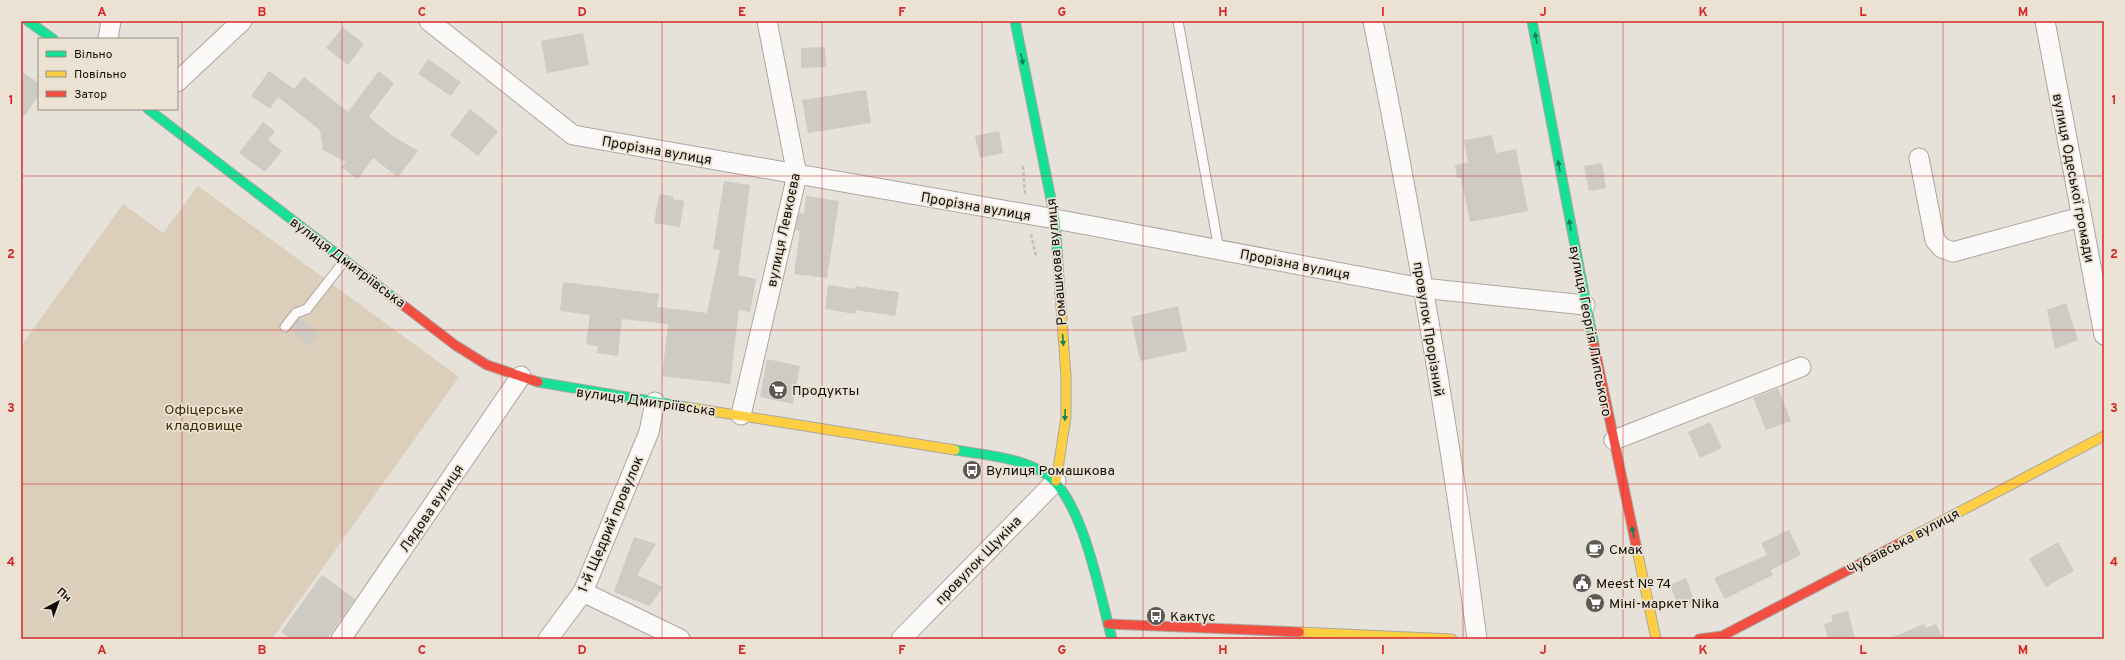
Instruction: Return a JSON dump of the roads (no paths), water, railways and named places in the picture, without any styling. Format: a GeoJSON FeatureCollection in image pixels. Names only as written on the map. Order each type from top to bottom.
{"type":"FeatureCollection","features":[{"type":"Feature","properties":{"kind":"main road"},"geometry":{"type":"LineString","coordinates":[[28,21],[52,38]]}},
{"type":"Feature","properties":{"kind":"main road","name":"Ромашкова вулиця"},"geometry":{"type":"LineString","coordinates":[[1015,21],[1055,219],[1066,376],[1066,417],[1056,481]]}},
{"type":"Feature","properties":{"kind":"main road","name":"вулиця Георгія Липського"},"geometry":{"type":"LineString","coordinates":[[1532,21],[1585,304],[1656,639]]}},
{"type":"Feature","properties":{"kind":"main road","name":"вулиця Дмитріївська"},"geometry":{"type":"LineString","coordinates":[[149,110],[455,345],[487,365],[546,385],[741,415],[1017,461],[1040,471],[1056,481],[1070,503],[1079,525],[1112,639]]}},
{"type":"Feature","properties":{"kind":"main road","name":"Чубаївська вулиця"},"geometry":{"type":"LineString","coordinates":[[1700,639],[1722,636],[2104,436]]}},
{"type":"Feature","properties":{"kind":"main road"},"geometry":{"type":"LineString","coordinates":[[1108,624],[1452,639]]}},
{"type":"Feature","properties":{"kind":"street"},"geometry":{"type":"LineString","coordinates":[[108,38],[111,21]]}},
{"type":"Feature","properties":{"kind":"street"},"geometry":{"type":"LineString","coordinates":[[178,81],[242,21]]}},
{"type":"Feature","properties":{"kind":"street","name":"Прорізна вулиця"},"geometry":{"type":"LineString","coordinates":[[429,21],[573,135],[1055,219],[1422,288],[1585,304]]}},
{"type":"Feature","properties":{"kind":"street","name":"вулиця Левкоєва"},"geometry":{"type":"LineString","coordinates":[[741,415],[797,175],[767,21]]}},
{"type":"Feature","properties":{"kind":"street","name":"провулок Прорізний"},"geometry":{"type":"LineString","coordinates":[[1373,21],[1422,288],[1459,515],[1477,639]]}},
{"type":"Feature","properties":{"kind":"street","name":"вулиця Одеської громади"},"geometry":{"type":"LineString","coordinates":[[2045,21],[2104,335]]}},
{"type":"Feature","properties":{"kind":"street"},"geometry":{"type":"LineString","coordinates":[[1919,158],[1935,240],[1942,248],[1954,252],[2081,217]]}},
{"type":"Feature","properties":{"kind":"street"},"geometry":{"type":"LineString","coordinates":[[1614,440],[1801,367]]}},
{"type":"Feature","properties":{"kind":"street","name":"Лядова вулиця"},"geometry":{"type":"LineString","coordinates":[[341,639],[521,376]]}},
{"type":"Feature","properties":{"kind":"street","name":"1-й Щедрий провулок"},"geometry":{"type":"LineString","coordinates":[[548,639],[583,592],[649,432],[655,402]]}},
{"type":"Feature","properties":{"kind":"street","name":"провулок Щукіна"},"geometry":{"type":"LineString","coordinates":[[901,639],[1056,481]]}},
{"type":"Feature","properties":{"kind":"street"},"geometry":{"type":"LineString","coordinates":[[583,592],[680,639]]}},
{"type":"Feature","properties":{"kind":"lane"},"geometry":{"type":"LineString","coordinates":[[1178,21],[1219,250]]}},
{"type":"Feature","properties":{"kind":"lane"},"geometry":{"type":"LineString","coordinates":[[285,328],[296,313],[307,309],[345,260]]}},
{"type":"Feature","properties":{"kind":"lane"},"geometry":{"type":"LineString","coordinates":[[1241,630],[1245,639]]}},
{"type":"Feature","properties":{"kind":"place","name":"Продукты"},"geometry":{"type":"Point","coordinates":[778,390]}},
{"type":"Feature","properties":{"kind":"place","name":"Вулиця Ромашкова"},"geometry":{"type":"Point","coordinates":[972,470]}},
{"type":"Feature","properties":{"kind":"place","name":"Смак"},"geometry":{"type":"Point","coordinates":[1595,549]}},
{"type":"Feature","properties":{"kind":"place","name":"Meest № 74"},"geometry":{"type":"Point","coordinates":[1582,583]}},
{"type":"Feature","properties":{"kind":"place","name":"Міні-маркет Nika"},"geometry":{"type":"Point","coordinates":[1595,603]}},
{"type":"Feature","properties":{"kind":"place","name":"Кактус"},"geometry":{"type":"Point","coordinates":[1156,616]}},
{"type":"Feature","properties":{"kind":"park label","name":"Офіцерське кладовище"},"geometry":{"type":"Point","coordinates":[204,418]}}]}
